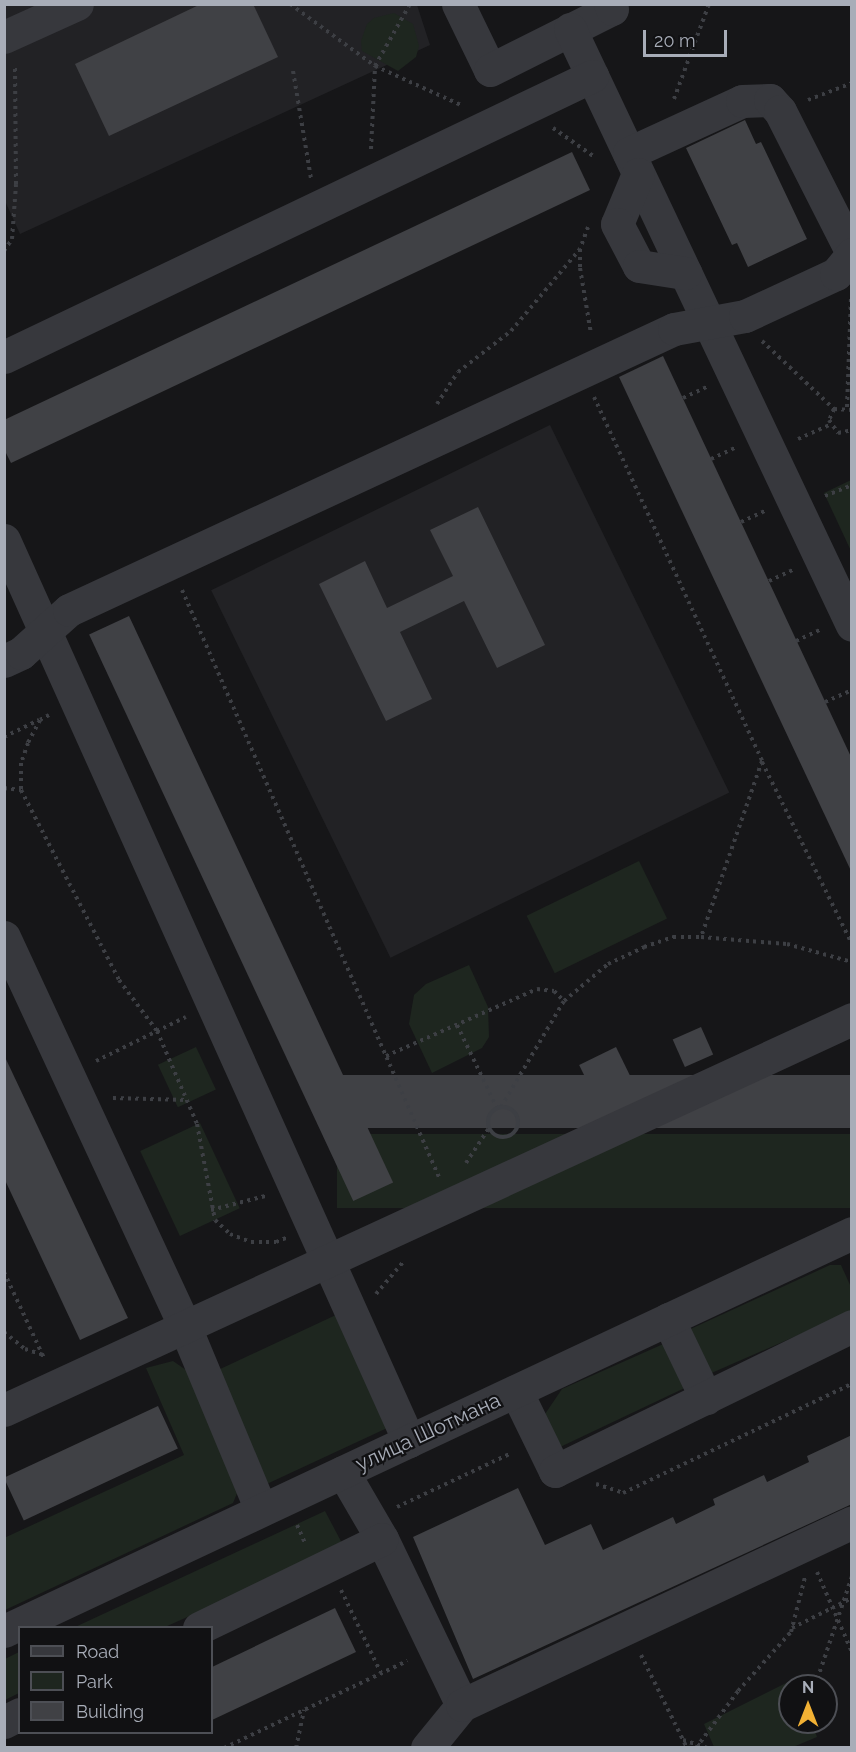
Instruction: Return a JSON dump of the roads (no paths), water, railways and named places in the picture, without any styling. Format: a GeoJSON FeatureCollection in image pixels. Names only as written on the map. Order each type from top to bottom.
{"type":"FeatureCollection","features":[{"type":"Feature","properties":{"kind":"street"},"geometry":{"type":"LineString","coordinates":[[9,46],[77,4]]}},
{"type":"Feature","properties":{"kind":"street"},"geometry":{"type":"LineString","coordinates":[[458,4],[490,70],[612,9],[610,4]]}},
{"type":"Feature","properties":{"kind":"street"},"geometry":{"type":"LineString","coordinates":[[570,29],[634,170],[852,625]]}},
{"type":"Feature","properties":{"kind":"street"},"geometry":{"type":"LineString","coordinates":[[4,357],[592,76]]}},
{"type":"Feature","properties":{"kind":"street"},"geometry":{"type":"LineString","coordinates":[[4,661],[21,653],[69,610],[674,329],[745,316],[836,274],[852,253],[780,111],[770,100],[742,101],[659,139],[634,170]]}},
{"type":"Feature","properties":{"kind":"street"},"geometry":{"type":"LineString","coordinates":[[4,540],[409,1441]]}},
{"type":"Feature","properties":{"kind":"street"},"geometry":{"type":"LineString","coordinates":[[4,937],[185,1328],[261,1510]]}},
{"type":"Feature","properties":{"kind":"street"},"geometry":{"type":"LineString","coordinates":[[4,1410],[185,1328],[327,1259],[852,1019]]}},
{"type":"Feature","properties":{"kind":"street","name":"улица Шотмана"},"geometry":{"type":"LineString","coordinates":[[4,1631],[668,1319],[848,1242]]}},
{"type":"Feature","properties":{"kind":"street"},"geometry":{"type":"LineString","coordinates":[[668,1319],[706,1398]]}},
{"type":"Feature","properties":{"kind":"street"},"geometry":{"type":"LineString","coordinates":[[516,1391],[555,1471],[852,1326]]}},
{"type":"Feature","properties":{"kind":"street"},"geometry":{"type":"LineString","coordinates":[[343,1472],[377,1529],[462,1705]]}},
{"type":"Feature","properties":{"kind":"street"},"geometry":{"type":"LineString","coordinates":[[427,1748],[462,1705],[628,1627],[814,1546],[852,1522]]}},
{"type":"Feature","properties":{"kind":"street"},"geometry":{"type":"LineString","coordinates":[[203,1626],[317,1570],[377,1529]]}},
{"type":"Feature","properties":{"kind":"street"},"geometry":{"type":"LineString","coordinates":[[4,1722],[18,1715]]}}]}
